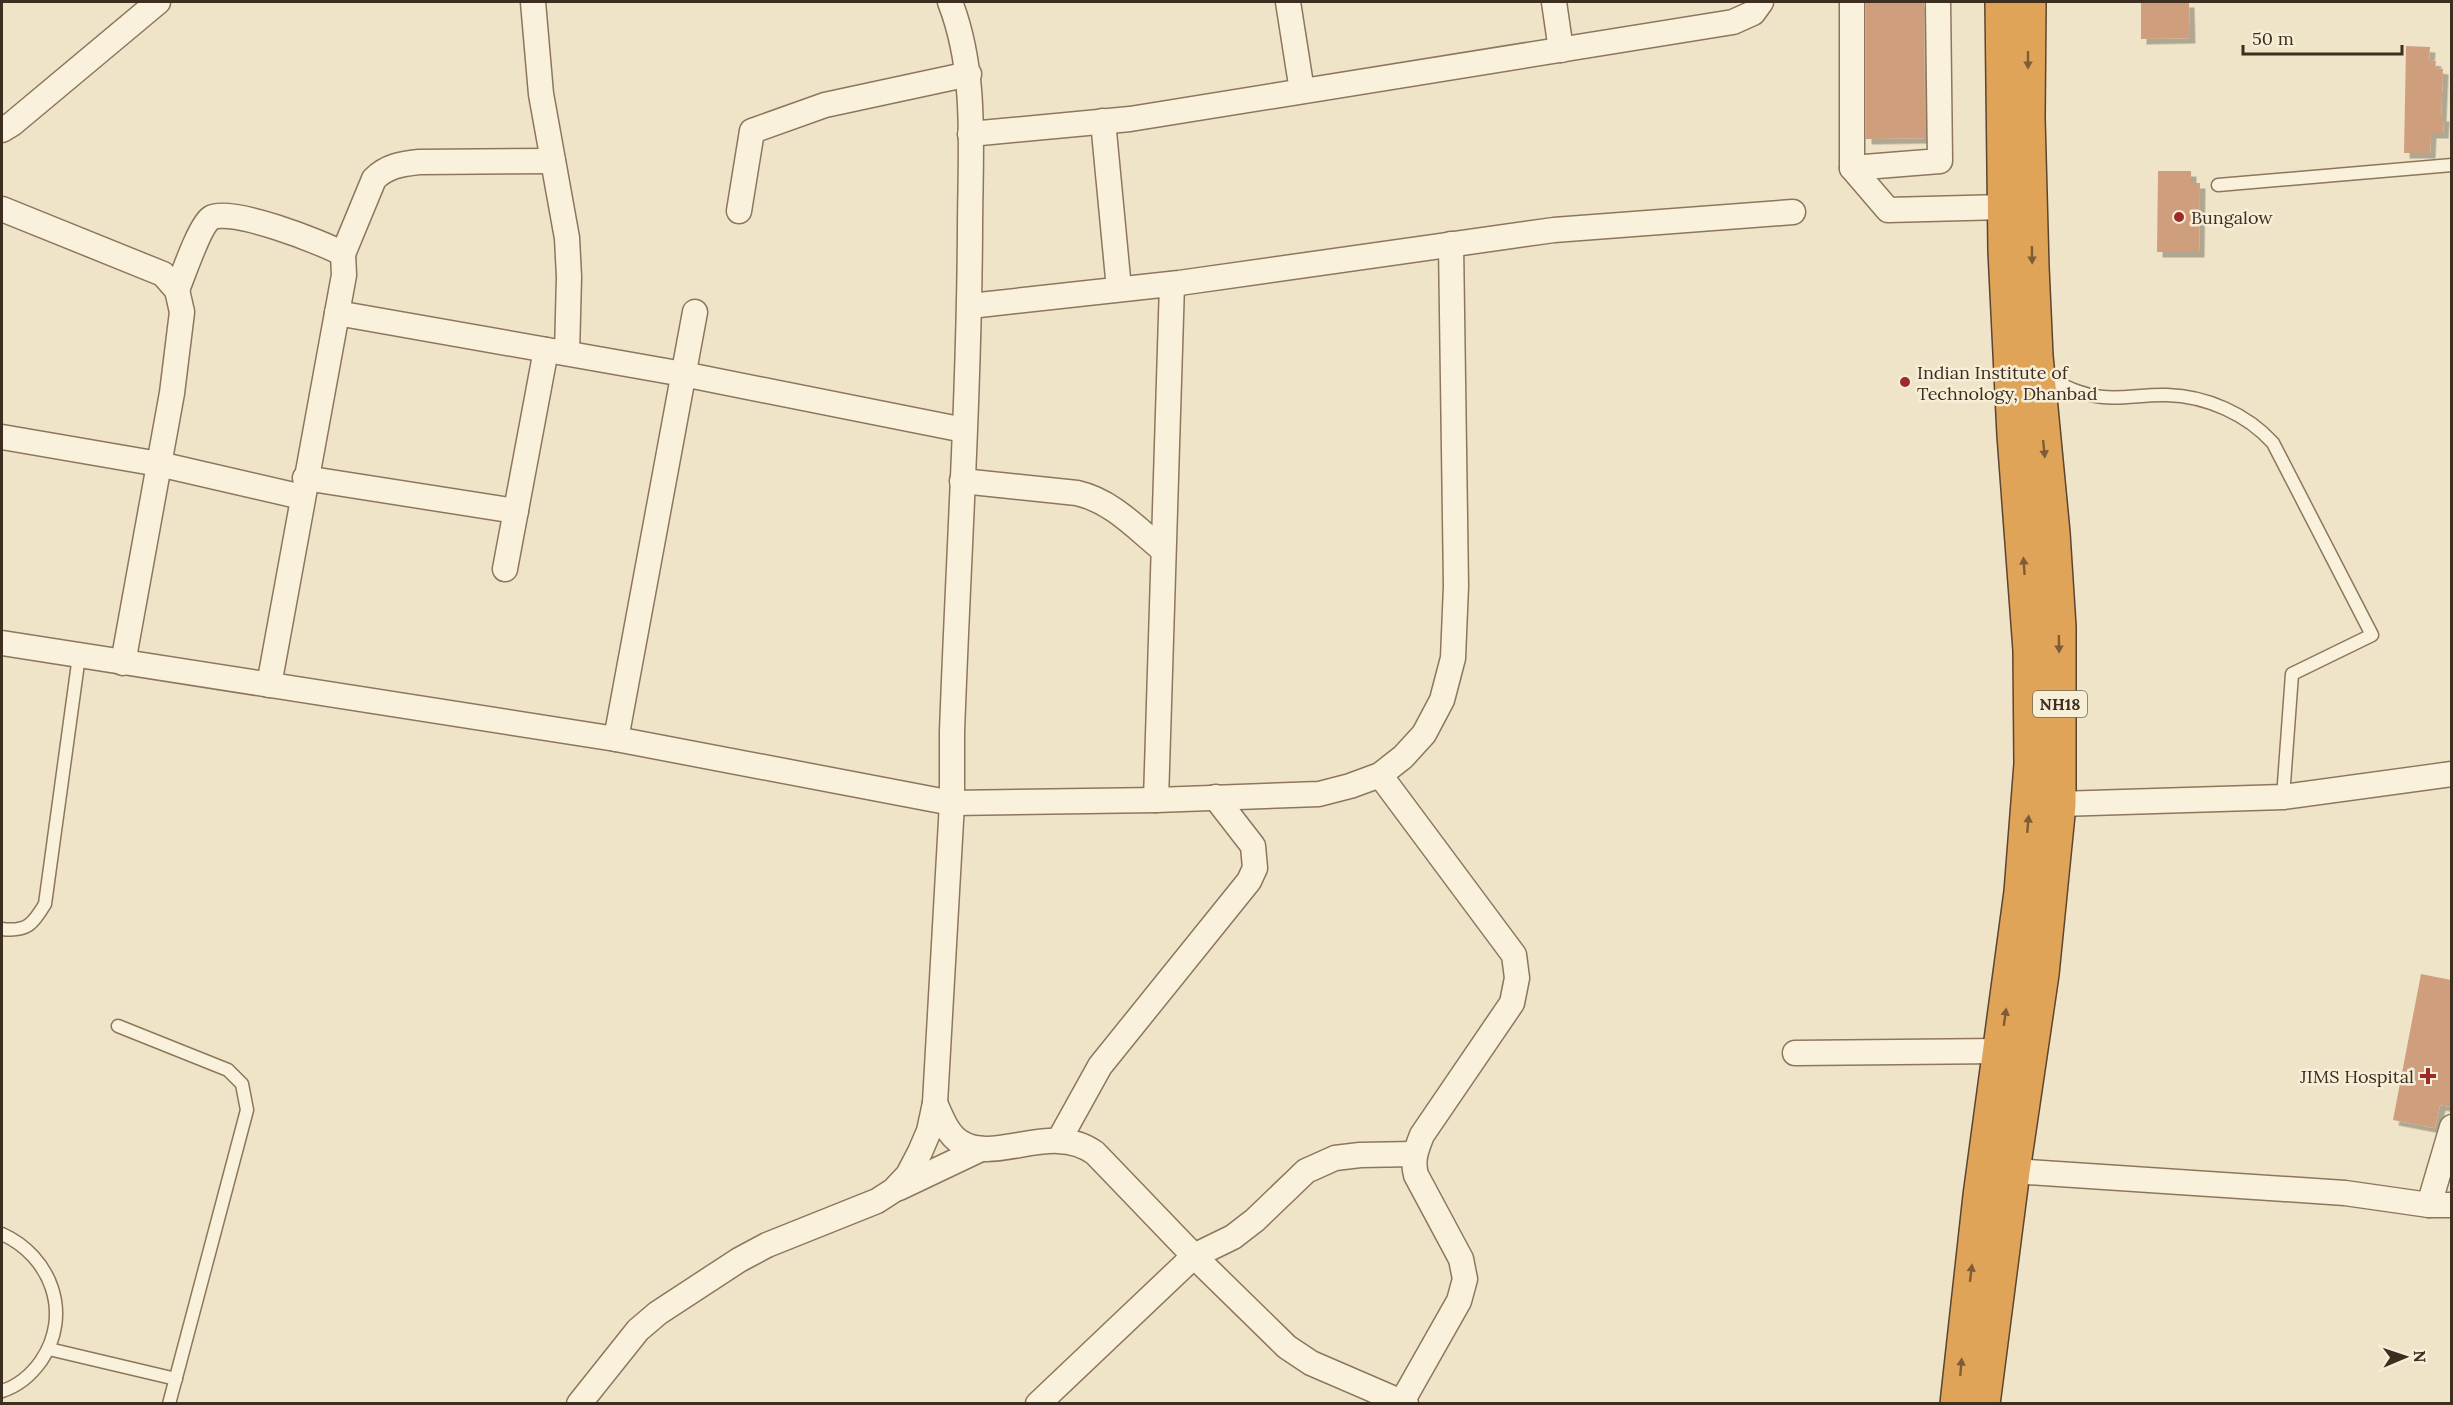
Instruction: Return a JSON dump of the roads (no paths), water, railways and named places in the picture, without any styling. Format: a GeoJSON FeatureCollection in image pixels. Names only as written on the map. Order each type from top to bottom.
{"type":"FeatureCollection","features":[{"type":"Feature","properties":{"kind":"highway","name":"NH18"},"geometry":{"type":"LineString","coordinates":[[1957,1404],[1980,1196],[2028,819],[2032,714],[2030,650],[2009,353],[2004,207],[2002,2]]}},
{"type":"Feature","properties":{"kind":"highway","name":"NH18"},"geometry":{"type":"LineString","coordinates":[[1983,1404],[2013,1171],[2042,974],[2059,804],[2059,627],[2053,533],[2037,373],[2028,130],[2029,2]]}},
{"type":"Feature","properties":{"kind":"street"},"geometry":{"type":"LineString","coordinates":[[2,130],[158,2]]}},
{"type":"Feature","properties":{"kind":"street"},"geometry":{"type":"LineString","coordinates":[[505,569],[516,511],[556,351],[569,277],[567,238],[541,94],[533,2]]}},
{"type":"Feature","properties":{"kind":"street"},"geometry":{"type":"LineString","coordinates":[[894,1190],[908,1175],[920,1152],[929,1131],[935,1103],[952,803],[952,732],[970,306],[970,134],[969,74],[960,28],[950,2]]}},
{"type":"Feature","properties":{"kind":"street"},"geometry":{"type":"LineString","coordinates":[[1288,2],[1302,91]]}},
{"type":"Feature","properties":{"kind":"street"},"geometry":{"type":"LineString","coordinates":[[1554,2],[1561,50]]}},
{"type":"Feature","properties":{"kind":"street"},"geometry":{"type":"LineString","coordinates":[[970,134],[1103,121],[1733,22],[1753,13],[1761,2]]}},
{"type":"Feature","properties":{"kind":"street"},"geometry":{"type":"LineString","coordinates":[[1852,2],[1852,168],[1887,210],[2004,207]]}},
{"type":"Feature","properties":{"kind":"street"},"geometry":{"type":"LineString","coordinates":[[1852,168],[1940,161],[1938,2]]}},
{"type":"Feature","properties":{"kind":"street"},"geometry":{"type":"LineString","coordinates":[[739,211],[752,131],[825,105],[969,74]]}},
{"type":"Feature","properties":{"kind":"street"},"geometry":{"type":"LineString","coordinates":[[1103,121],[1119,289]]}},
{"type":"Feature","properties":{"kind":"street"},"geometry":{"type":"LineString","coordinates":[[269,685],[344,275],[343,255],[374,179],[383,170],[400,164],[419,162],[553,161]]}},
{"type":"Feature","properties":{"kind":"street"},"geometry":{"type":"LineString","coordinates":[[2,209],[163,274],[177,290],[182,312],[172,393],[123,663]]}},
{"type":"Feature","properties":{"kind":"street"},"geometry":{"type":"LineString","coordinates":[[970,306],[1172,284],[1554,230],[1793,212]]}},
{"type":"Feature","properties":{"kind":"street"},"geometry":{"type":"LineString","coordinates":[[177,290],[204,226],[211,217],[225,214],[248,219],[328,245],[343,255]]}},
{"type":"Feature","properties":{"kind":"street"},"geometry":{"type":"LineString","coordinates":[[2,643],[616,739],[952,803],[1156,800],[1319,794],[1350,786],[1380,775],[1403,757],[1424,734],[1442,700],[1453,658],[1456,586],[1451,244]]}},
{"type":"Feature","properties":{"kind":"street"},"geometry":{"type":"LineString","coordinates":[[1156,800],[1172,284]]}},
{"type":"Feature","properties":{"kind":"street"},"geometry":{"type":"LineString","coordinates":[[616,739],[695,312]]}},
{"type":"Feature","properties":{"kind":"street"},"geometry":{"type":"LineString","coordinates":[[337,313],[683,374],[964,430]]}},
{"type":"Feature","properties":{"kind":"street"},"geometry":{"type":"LineString","coordinates":[[2,437],[304,487],[516,511]]}},
{"type":"Feature","properties":{"kind":"street"},"geometry":{"type":"LineString","coordinates":[[962,482],[1077,493],[1094,497],[1108,504],[1163,550]]}},
{"type":"Feature","properties":{"kind":"street"},"geometry":{"type":"LineString","coordinates":[[2059,804],[2283,797],[2451,774]]}},
{"type":"Feature","properties":{"kind":"street"},"geometry":{"type":"LineString","coordinates":[[579,1404],[638,1330],[658,1313],[739,1260],[767,1245],[877,1201],[894,1190],[981,1149],[1059,1140],[1086,1146],[1095,1153],[1194,1256],[1287,1347],[1311,1364],[1404,1402],[1459,1301],[1465,1279],[1461,1260],[1416,1175],[1413,1165],[1414,1154],[1422,1136],[1512,1003],[1517,978],[1514,955],[1380,775]]}},
{"type":"Feature","properties":{"kind":"street"},"geometry":{"type":"LineString","coordinates":[[1059,1140],[1100,1066],[1249,881],[1255,868],[1253,846],[1215,797]]}},
{"type":"Feature","properties":{"kind":"street"},"geometry":{"type":"LineString","coordinates":[[1795,1053],[2000,1051]]}},
{"type":"Feature","properties":{"kind":"street"},"geometry":{"type":"LineString","coordinates":[[935,1103],[947,1129],[960,1142],[981,1149]]}},
{"type":"Feature","properties":{"kind":"street"},"geometry":{"type":"LineString","coordinates":[[2013,1171],[2345,1193],[2440,1205],[2451,1127]]}},
{"type":"Feature","properties":{"kind":"street"},"geometry":{"type":"LineString","coordinates":[[1038,1404],[1194,1256],[1240,1231],[1306,1171],[1335,1158],[1414,1154]]}},
{"type":"Feature","properties":{"kind":"lane"},"geometry":{"type":"LineString","coordinates":[[2218,185],[2451,165]]}},
{"type":"Feature","properties":{"kind":"lane"},"geometry":{"type":"LineString","coordinates":[[2037,373],[2079,393],[2096,396],[2169,395],[2197,400],[2236,412],[2260,429],[2273,443],[2372,635],[2292,674],[2283,797]]}},
{"type":"Feature","properties":{"kind":"lane"},"geometry":{"type":"LineString","coordinates":[[2,929],[16,931],[34,923],[45,904],[79,656]]}},
{"type":"Feature","properties":{"kind":"lane"},"geometry":{"type":"LineString","coordinates":[[118,1026],[228,1070],[242,1084],[247,1110],[169,1404]]}},
{"type":"Feature","properties":{"kind":"lane"},"geometry":{"type":"LineString","coordinates":[[2,1234],[27,1249],[45,1270],[55,1295],[57,1323],[49,1349],[33,1372],[11,1388],[2,1391]]}},
{"type":"Feature","properties":{"kind":"lane"},"geometry":{"type":"LineString","coordinates":[[49,1349],[176,1379]]}},
{"type":"Feature","properties":{"kind":"place","name":"Bungalow"},"geometry":{"type":"Point","coordinates":[2179,217]}},
{"type":"Feature","properties":{"kind":"place","name":"Indian Institute of Technology, Dhanbad"},"geometry":{"type":"Point","coordinates":[1905,382]}},
{"type":"Feature","properties":{"kind":"place","name":"JIMS Hospital"},"geometry":{"type":"Point","coordinates":[2428,1076]}}]}
